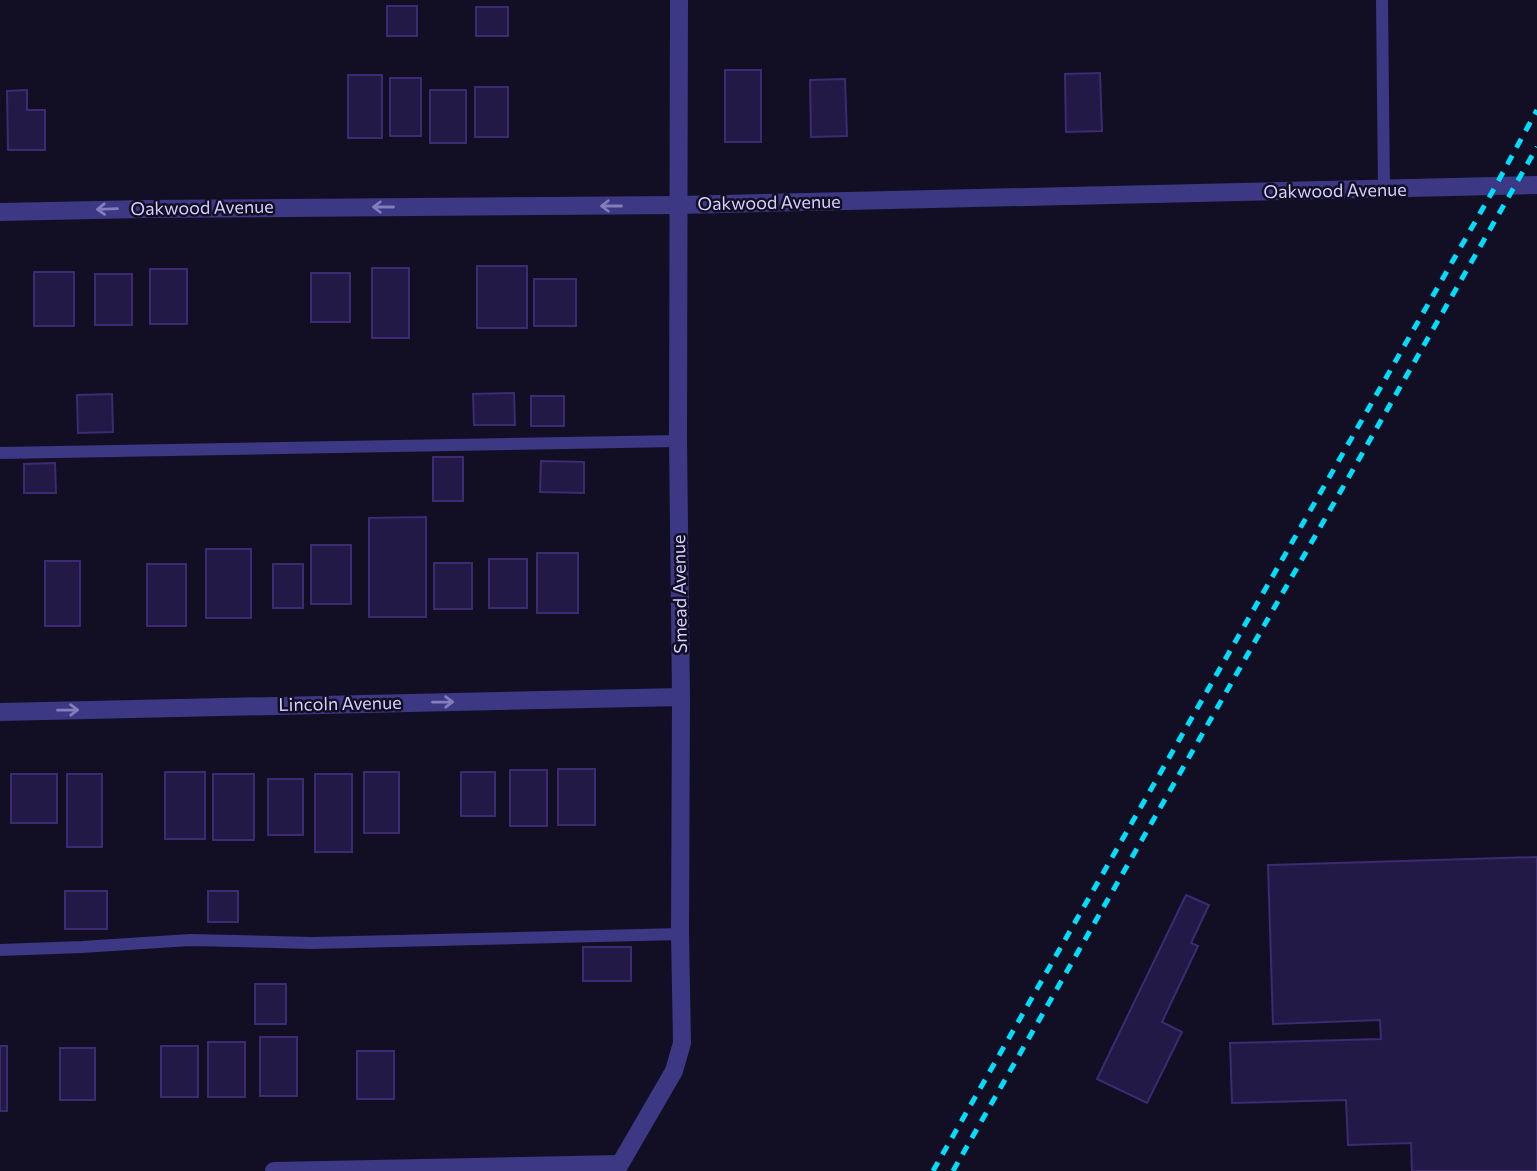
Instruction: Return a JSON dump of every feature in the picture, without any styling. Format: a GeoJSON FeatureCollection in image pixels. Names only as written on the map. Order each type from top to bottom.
{"type":"FeatureCollection","features":[{"type":"Feature","properties":{"kind":"street","name":"Smead Avenue"},"geometry":{"type":"LineString","coordinates":[[617,1168],[674,1071],[682,1043],[678,0]]}},
{"type":"Feature","properties":{"kind":"street","name":"Oakwood Avenue"},"geometry":{"type":"LineString","coordinates":[[0,212],[144,208],[679,205],[1537,185]]}},
{"type":"Feature","properties":{"kind":"street","name":"Lincoln Avenue"},"geometry":{"type":"LineString","coordinates":[[0,712],[681,697]]}},
{"type":"Feature","properties":{"kind":"street"},"geometry":{"type":"LineString","coordinates":[[274,1171],[617,1168]]}},
{"type":"Feature","properties":{"kind":"lane"},"geometry":{"type":"LineString","coordinates":[[1382,0],[1384,190]]}},
{"type":"Feature","properties":{"kind":"lane"},"geometry":{"type":"LineString","coordinates":[[0,453],[678,441]]}},
{"type":"Feature","properties":{"kind":"lane"},"geometry":{"type":"LineString","coordinates":[[0,950],[190,940],[312,943],[680,934]]}},
{"type":"Feature","properties":{"kind":"building"},"geometry":{"type":"Polygon","coordinates":[[[387,6],[417,6],[417,36],[387,36],[387,6]]]}},
{"type":"Feature","properties":{"kind":"building"},"geometry":{"type":"Polygon","coordinates":[[[476,7],[508,7],[508,36],[476,36],[476,7]]]}},
{"type":"Feature","properties":{"kind":"building"},"geometry":{"type":"Polygon","coordinates":[[[725,70],[761,70],[761,142],[725,142],[725,70]]]}},
{"type":"Feature","properties":{"kind":"building"},"geometry":{"type":"Polygon","coordinates":[[[1100,73],[1102,131],[1066,132],[1065,74],[1100,73]]]}},
{"type":"Feature","properties":{"kind":"building"},"geometry":{"type":"Polygon","coordinates":[[[348,75],[382,75],[382,138],[348,138],[348,75]]]}},
{"type":"Feature","properties":{"kind":"building"},"geometry":{"type":"Polygon","coordinates":[[[390,78],[421,78],[421,136],[390,136],[390,78]]]}},
{"type":"Feature","properties":{"kind":"building"},"geometry":{"type":"Polygon","coordinates":[[[845,79],[847,136],[811,137],[810,80],[845,79]]]}},
{"type":"Feature","properties":{"kind":"building"},"geometry":{"type":"Polygon","coordinates":[[[475,87],[508,87],[508,137],[475,137],[475,87]]]}},
{"type":"Feature","properties":{"kind":"building"},"geometry":{"type":"Polygon","coordinates":[[[27,90],[27,110],[45,110],[45,150],[8,150],[7,91],[27,90]]]}},
{"type":"Feature","properties":{"kind":"building"},"geometry":{"type":"Polygon","coordinates":[[[430,90],[466,90],[466,143],[430,143],[430,90]]]}},
{"type":"Feature","properties":{"kind":"building"},"geometry":{"type":"Polygon","coordinates":[[[477,266],[527,266],[527,328],[477,328],[477,266]]]}},
{"type":"Feature","properties":{"kind":"building"},"geometry":{"type":"Polygon","coordinates":[[[372,268],[409,268],[409,338],[372,338],[372,268]]]}},
{"type":"Feature","properties":{"kind":"building"},"geometry":{"type":"Polygon","coordinates":[[[150,269],[187,269],[187,324],[150,324],[150,269]]]}},
{"type":"Feature","properties":{"kind":"building"},"geometry":{"type":"Polygon","coordinates":[[[34,272],[74,272],[74,326],[34,326],[34,272]]]}},
{"type":"Feature","properties":{"kind":"building"},"geometry":{"type":"Polygon","coordinates":[[[311,273],[350,273],[350,322],[311,322],[311,273]]]}},
{"type":"Feature","properties":{"kind":"building"},"geometry":{"type":"Polygon","coordinates":[[[95,274],[132,274],[132,325],[95,325],[95,274]]]}},
{"type":"Feature","properties":{"kind":"building"},"geometry":{"type":"Polygon","coordinates":[[[534,279],[576,279],[576,326],[534,326],[534,279]]]}},
{"type":"Feature","properties":{"kind":"building"},"geometry":{"type":"Polygon","coordinates":[[[514,393],[515,425],[474,425],[473,394],[514,393]]]}},
{"type":"Feature","properties":{"kind":"building"},"geometry":{"type":"Polygon","coordinates":[[[112,394],[113,432],[78,433],[77,395],[112,394]]]}},
{"type":"Feature","properties":{"kind":"building"},"geometry":{"type":"Polygon","coordinates":[[[531,396],[564,396],[564,426],[531,426],[531,396]]]}},
{"type":"Feature","properties":{"kind":"building"},"geometry":{"type":"Polygon","coordinates":[[[433,457],[463,457],[463,501],[433,501],[433,457]]]}},
{"type":"Feature","properties":{"kind":"building"},"geometry":{"type":"Polygon","coordinates":[[[541,461],[584,462],[584,493],[540,492],[541,461]]]}},
{"type":"Feature","properties":{"kind":"building"},"geometry":{"type":"Polygon","coordinates":[[[55,463],[56,493],[24,493],[24,464],[55,463]]]}},
{"type":"Feature","properties":{"kind":"building"},"geometry":{"type":"Polygon","coordinates":[[[426,517],[426,617],[369,617],[369,518],[426,517]]]}},
{"type":"Feature","properties":{"kind":"building"},"geometry":{"type":"Polygon","coordinates":[[[311,545],[351,545],[351,604],[311,604],[311,545]]]}},
{"type":"Feature","properties":{"kind":"building"},"geometry":{"type":"Polygon","coordinates":[[[206,549],[251,549],[251,618],[206,618],[206,549]]]}},
{"type":"Feature","properties":{"kind":"building"},"geometry":{"type":"Polygon","coordinates":[[[537,553],[578,553],[578,613],[537,613],[537,553]]]}},
{"type":"Feature","properties":{"kind":"building"},"geometry":{"type":"Polygon","coordinates":[[[489,559],[527,559],[527,608],[489,608],[489,559]]]}},
{"type":"Feature","properties":{"kind":"building"},"geometry":{"type":"Polygon","coordinates":[[[45,561],[80,561],[80,626],[45,626],[45,561]]]}},
{"type":"Feature","properties":{"kind":"building"},"geometry":{"type":"Polygon","coordinates":[[[434,563],[472,563],[472,609],[434,609],[434,563]]]}},
{"type":"Feature","properties":{"kind":"building"},"geometry":{"type":"Polygon","coordinates":[[[147,564],[186,564],[186,626],[147,626],[147,564]]]}},
{"type":"Feature","properties":{"kind":"building"},"geometry":{"type":"Polygon","coordinates":[[[273,564],[303,564],[303,608],[273,608],[273,564]]]}},
{"type":"Feature","properties":{"kind":"building"},"geometry":{"type":"Polygon","coordinates":[[[558,769],[595,769],[595,825],[558,825],[558,769]]]}},
{"type":"Feature","properties":{"kind":"building"},"geometry":{"type":"Polygon","coordinates":[[[510,770],[547,770],[547,826],[510,826],[510,770]]]}},
{"type":"Feature","properties":{"kind":"building"},"geometry":{"type":"Polygon","coordinates":[[[165,772],[205,772],[205,839],[165,839],[165,772]]]}},
{"type":"Feature","properties":{"kind":"building"},"geometry":{"type":"Polygon","coordinates":[[[364,772],[399,772],[399,833],[364,833],[364,772]]]}},
{"type":"Feature","properties":{"kind":"building"},"geometry":{"type":"Polygon","coordinates":[[[461,772],[495,772],[495,816],[461,816],[461,772]]]}},
{"type":"Feature","properties":{"kind":"building"},"geometry":{"type":"Polygon","coordinates":[[[11,774],[57,774],[57,823],[11,823],[11,774]]]}},
{"type":"Feature","properties":{"kind":"building"},"geometry":{"type":"Polygon","coordinates":[[[67,774],[102,774],[102,847],[67,847],[67,774]]]}},
{"type":"Feature","properties":{"kind":"building"},"geometry":{"type":"Polygon","coordinates":[[[213,774],[254,774],[254,840],[213,840],[213,774]]]}},
{"type":"Feature","properties":{"kind":"building"},"geometry":{"type":"Polygon","coordinates":[[[315,774],[352,774],[352,852],[315,852],[315,774]]]}},
{"type":"Feature","properties":{"kind":"building"},"geometry":{"type":"Polygon","coordinates":[[[268,779],[303,779],[303,835],[268,835],[268,779]]]}},
{"type":"Feature","properties":{"kind":"building"},"geometry":{"type":"Polygon","coordinates":[[[1537,857],[1537,1171],[1412,1171],[1411,1143],[1348,1145],[1346,1100],[1232,1103],[1230,1043],[1381,1039],[1380,1020],[1273,1024],[1268,865],[1537,857]]]}},
{"type":"Feature","properties":{"kind":"building"},"geometry":{"type":"Polygon","coordinates":[[[65,891],[107,891],[107,929],[65,929],[65,891]]]}},
{"type":"Feature","properties":{"kind":"building"},"geometry":{"type":"Polygon","coordinates":[[[208,891],[238,891],[238,922],[208,922],[208,891]]]}},
{"type":"Feature","properties":{"kind":"building"},"geometry":{"type":"Polygon","coordinates":[[[1186,895],[1209,905],[1191,943],[1198,946],[1162,1022],[1182,1032],[1147,1103],[1097,1079],[1186,895]]]}},
{"type":"Feature","properties":{"kind":"building"},"geometry":{"type":"Polygon","coordinates":[[[583,947],[631,947],[631,981],[583,981],[583,947]]]}},
{"type":"Feature","properties":{"kind":"building"},"geometry":{"type":"Polygon","coordinates":[[[255,984],[286,984],[286,1024],[255,1024],[255,984]]]}},
{"type":"Feature","properties":{"kind":"building"},"geometry":{"type":"Polygon","coordinates":[[[260,1037],[297,1037],[297,1096],[260,1096],[260,1037]]]}},
{"type":"Feature","properties":{"kind":"building"},"geometry":{"type":"Polygon","coordinates":[[[208,1042],[245,1042],[245,1097],[208,1097],[208,1042]]]}},
{"type":"Feature","properties":{"kind":"building"},"geometry":{"type":"Polygon","coordinates":[[[0,1046],[7,1046],[7,1111],[0,1111],[0,1046]]]}},
{"type":"Feature","properties":{"kind":"building"},"geometry":{"type":"Polygon","coordinates":[[[161,1046],[198,1046],[198,1097],[161,1097],[161,1046]]]}},
{"type":"Feature","properties":{"kind":"building"},"geometry":{"type":"Polygon","coordinates":[[[60,1048],[95,1048],[95,1100],[60,1100],[60,1048]]]}},
{"type":"Feature","properties":{"kind":"building"},"geometry":{"type":"Polygon","coordinates":[[[357,1051],[394,1051],[394,1099],[357,1099],[357,1051]]]}},
{"type":"Feature","properties":{"kind":"railway"},"geometry":{"type":"LineString","coordinates":[[933,1171],[1537,110]]}},
{"type":"Feature","properties":{"kind":"railway"},"geometry":{"type":"LineString","coordinates":[[953,1171],[1537,147]]}}]}
